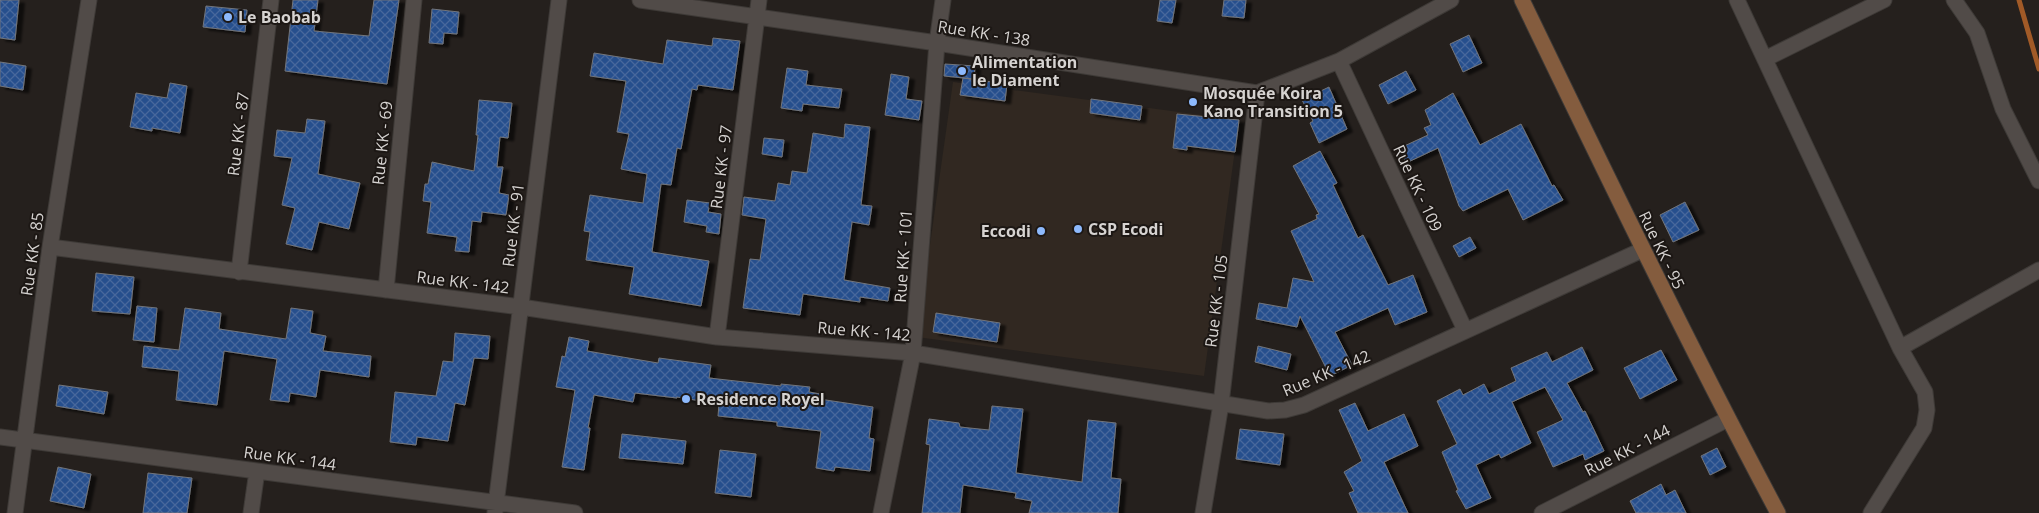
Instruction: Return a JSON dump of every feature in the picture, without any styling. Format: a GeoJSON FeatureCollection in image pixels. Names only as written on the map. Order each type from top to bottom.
{"type":"FeatureCollection","features":[{"type":"Feature","properties":{"kind":"street","name":"Rue KK - 85"},"geometry":{"type":"LineString","coordinates":[[15,513],[50,247],[89,0]]}},
{"type":"Feature","properties":{"kind":"street","name":"Rue KK - 87"},"geometry":{"type":"LineString","coordinates":[[239,272],[271,0]]}},
{"type":"Feature","properties":{"kind":"street","name":"Rue KK - 69"},"geometry":{"type":"LineString","coordinates":[[386,290],[414,0]]}},
{"type":"Feature","properties":{"kind":"street","name":"Rue KK - 91"},"geometry":{"type":"LineString","coordinates":[[496,508],[559,0]]}},
{"type":"Feature","properties":{"kind":"street","name":"Rue KK - 138"},"geometry":{"type":"LineString","coordinates":[[640,0],[938,43],[1257,93]]}},
{"type":"Feature","properties":{"kind":"street","name":"Rue KK - 97"},"geometry":{"type":"LineString","coordinates":[[717,337],[759,0]]}},
{"type":"Feature","properties":{"kind":"street","name":"Rue KK - 101"},"geometry":{"type":"LineString","coordinates":[[881,513],[913,352],[943,0]]}},
{"type":"Feature","properties":{"kind":"street"},"geometry":{"type":"LineString","coordinates":[[1257,93],[1338,61],[1452,0]]}},
{"type":"Feature","properties":{"kind":"street","name":"Rue KK - 95"},"geometry":{"type":"LineString","coordinates":[[1522,0],[1642,250],[1778,513]]}},
{"type":"Feature","properties":{"kind":"street"},"geometry":{"type":"LineString","coordinates":[[1737,0],[1900,348],[1925,392],[1927,410],[1924,428],[1871,513]]}},
{"type":"Feature","properties":{"kind":"street"},"geometry":{"type":"LineString","coordinates":[[1765,59],[1884,0]]}},
{"type":"Feature","properties":{"kind":"street"},"geometry":{"type":"LineString","coordinates":[[1954,0],[1977,33],[2003,109],[2039,181]]}},
{"type":"Feature","properties":{"kind":"street","name":"Rue KK - 109"},"geometry":{"type":"LineString","coordinates":[[1338,61],[1465,330]]}},
{"type":"Feature","properties":{"kind":"street","name":"Rue KK - 105"},"geometry":{"type":"LineString","coordinates":[[1203,513],[1221,404],[1257,93]]}},
{"type":"Feature","properties":{"kind":"street","name":"Rue KK - 142"},"geometry":{"type":"LineString","coordinates":[[50,247],[521,307],[717,337],[913,352],[1268,411],[1285,410],[1304,405],[1642,250]]}},
{"type":"Feature","properties":{"kind":"street"},"geometry":{"type":"LineString","coordinates":[[1900,348],[2039,270]]}},
{"type":"Feature","properties":{"kind":"street","name":"Rue KK - 144"},"geometry":{"type":"LineString","coordinates":[[1542,513],[1728,419]]}},
{"type":"Feature","properties":{"kind":"street","name":"Rue KK - 144"},"geometry":{"type":"LineString","coordinates":[[0,438],[257,471],[496,508],[575,513]]}},
{"type":"Feature","properties":{"kind":"street"},"geometry":{"type":"LineString","coordinates":[[251,513],[257,471]]}},
{"type":"Feature","properties":{"kind":"shaded area","name":"CSP Ecodi"},"geometry":{"type":"Polygon","coordinates":[[[953,82],[1239,120],[1204,376],[917,337],[953,82]]]}},
{"type":"Feature","properties":{"kind":"building"},"geometry":{"type":"Polygon","coordinates":[[[0,0],[19,0],[15,40],[0,38],[0,0]]]}},
{"type":"Feature","properties":{"kind":"building"},"geometry":{"type":"Polygon","coordinates":[[[293,0],[318,0],[314,31],[369,36],[374,0],[399,0],[387,84],[285,71],[293,0]]]}},
{"type":"Feature","properties":{"kind":"building"},"geometry":{"type":"Polygon","coordinates":[[[1160,0],[1176,0],[1172,23],[1157,21],[1160,0]]]}},
{"type":"Feature","properties":{"kind":"building"},"geometry":{"type":"Polygon","coordinates":[[[1224,0],[1246,0],[1244,18],[1222,16],[1224,0]]]}},
{"type":"Feature","properties":{"kind":"building"},"geometry":{"type":"Polygon","coordinates":[[[206,6],[247,10],[245,32],[203,27],[206,6]]]}},
{"type":"Feature","properties":{"kind":"building"},"geometry":{"type":"Polygon","coordinates":[[[432,9],[459,12],[457,34],[444,33],[443,44],[429,43],[432,9]]]}},
{"type":"Feature","properties":{"kind":"building"},"geometry":{"type":"Polygon","coordinates":[[[1469,35],[1482,63],[1463,72],[1450,44],[1469,35]]]}},
{"type":"Feature","properties":{"kind":"building"},"geometry":{"type":"Polygon","coordinates":[[[713,38],[740,41],[733,90],[698,85],[697,90],[692,89],[681,149],[677,148],[671,185],[661,184],[652,252],[709,261],[701,306],[629,294],[634,267],[586,260],[590,232],[584,231],[590,195],[643,203],[647,174],[621,169],[629,134],[617,132],[626,81],[590,76],[594,53],[663,64],[667,40],[712,46],[713,38]]]}},
{"type":"Feature","properties":{"kind":"building"},"geometry":{"type":"Polygon","coordinates":[[[0,62],[26,66],[23,90],[0,86],[0,62]]]}},
{"type":"Feature","properties":{"kind":"building"},"geometry":{"type":"Polygon","coordinates":[[[945,64],[975,66],[974,79],[944,76],[945,64]]]}},
{"type":"Feature","properties":{"kind":"building"},"geometry":{"type":"Polygon","coordinates":[[[787,68],[808,71],[806,85],[842,89],[839,108],[803,104],[802,111],[781,108],[787,68]]]}},
{"type":"Feature","properties":{"kind":"building"},"geometry":{"type":"Polygon","coordinates":[[[1406,71],[1416,90],[1388,104],[1379,85],[1406,71]]]}},
{"type":"Feature","properties":{"kind":"building"},"geometry":{"type":"Polygon","coordinates":[[[891,74],[909,77],[906,99],[922,101],[919,120],[885,115],[891,74]]]}},
{"type":"Feature","properties":{"kind":"building"},"geometry":{"type":"Polygon","coordinates":[[[963,78],[1007,84],[1005,101],[960,95],[963,78]]]}},
{"type":"Feature","properties":{"kind":"building"},"geometry":{"type":"Polygon","coordinates":[[[170,83],[187,86],[180,133],[152,128],[152,131],[130,127],[136,93],[167,98],[170,83]]]}},
{"type":"Feature","properties":{"kind":"building"},"geometry":{"type":"Polygon","coordinates":[[[1329,87],[1347,129],[1319,143],[1310,123],[1313,121],[1302,100],[1329,87]]]}},
{"type":"Feature","properties":{"kind":"building"},"geometry":{"type":"Polygon","coordinates":[[[1453,93],[1480,145],[1521,124],[1552,186],[1554,185],[1563,200],[1523,220],[1508,189],[1463,211],[1459,206],[1438,148],[1406,163],[1400,148],[1428,135],[1424,128],[1431,125],[1425,110],[1453,93]]]}},
{"type":"Feature","properties":{"kind":"building"},"geometry":{"type":"Polygon","coordinates":[[[1091,99],[1142,106],[1140,120],[1090,113],[1091,99]]]}},
{"type":"Feature","properties":{"kind":"building"},"geometry":{"type":"Polygon","coordinates":[[[479,100],[512,103],[508,138],[500,137],[497,167],[503,167],[499,193],[509,195],[506,215],[482,212],[481,222],[472,221],[469,252],[455,251],[457,237],[427,233],[431,202],[423,201],[425,184],[428,184],[432,162],[474,171],[479,100]]]}},
{"type":"Feature","properties":{"kind":"building"},"geometry":{"type":"Polygon","coordinates":[[[1177,114],[1239,120],[1235,152],[1187,146],[1187,150],[1173,148],[1177,114]]]}},
{"type":"Feature","properties":{"kind":"building"},"geometry":{"type":"Polygon","coordinates":[[[307,119],[325,121],[318,174],[360,183],[349,229],[319,222],[312,250],[286,244],[295,208],[282,205],[292,158],[274,156],[277,130],[305,133],[307,119]]]}},
{"type":"Feature","properties":{"kind":"building"},"geometry":{"type":"Polygon","coordinates":[[[845,124],[870,127],[861,205],[872,206],[869,225],[852,222],[844,280],[890,288],[888,301],[860,297],[860,302],[803,294],[800,315],[743,308],[750,259],[760,260],[766,219],[742,215],[744,197],[775,201],[778,183],[790,185],[792,171],[807,173],[813,133],[844,138],[845,124]]]}},
{"type":"Feature","properties":{"kind":"building"},"geometry":{"type":"Polygon","coordinates":[[[764,138],[784,140],[782,157],[762,154],[764,138]]]}},
{"type":"Feature","properties":{"kind":"building"},"geometry":{"type":"Polygon","coordinates":[[[1320,151],[1337,183],[1333,185],[1358,238],[1363,235],[1388,285],[1413,275],[1427,312],[1395,325],[1388,308],[1335,332],[1352,365],[1330,376],[1300,316],[1297,327],[1256,319],[1259,303],[1287,308],[1293,278],[1314,282],[1291,231],[1317,219],[1316,215],[1319,214],[1293,166],[1320,151]]]}},
{"type":"Feature","properties":{"kind":"building"},"geometry":{"type":"Polygon","coordinates":[[[687,200],[710,203],[708,212],[721,214],[719,234],[706,232],[707,226],[684,222],[687,200]]]}},
{"type":"Feature","properties":{"kind":"building"},"geometry":{"type":"Polygon","coordinates":[[[1685,202],[1699,230],[1673,242],[1660,215],[1685,202]]]}},
{"type":"Feature","properties":{"kind":"building"},"geometry":{"type":"Polygon","coordinates":[[[1470,237],[1476,248],[1459,257],[1453,246],[1470,237]]]}},
{"type":"Feature","properties":{"kind":"building"},"geometry":{"type":"Polygon","coordinates":[[[96,273],[134,277],[130,314],[92,311],[96,273]]]}},
{"type":"Feature","properties":{"kind":"building"},"geometry":{"type":"Polygon","coordinates":[[[137,306],[157,308],[154,342],[133,340],[137,306]]]}},
{"type":"Feature","properties":{"kind":"building"},"geometry":{"type":"Polygon","coordinates":[[[185,308],[221,313],[219,329],[286,339],[291,308],[313,311],[310,333],[326,336],[323,351],[371,356],[369,377],[320,370],[316,397],[290,393],[289,402],[270,400],[277,359],[224,351],[217,405],[176,400],[179,371],[142,367],[144,346],[179,350],[185,308]]]}},
{"type":"Feature","properties":{"kind":"building"},"geometry":{"type":"Polygon","coordinates":[[[936,313],[1000,323],[997,342],[933,332],[936,313]]]}},
{"type":"Feature","properties":{"kind":"building"},"geometry":{"type":"Polygon","coordinates":[[[455,333],[490,336],[488,359],[474,358],[465,405],[455,403],[448,441],[417,437],[416,445],[390,442],[395,392],[436,396],[443,361],[453,362],[455,333]]]}},
{"type":"Feature","properties":{"kind":"building"},"geometry":{"type":"Polygon","coordinates":[[[569,337],[589,341],[587,351],[658,363],[659,358],[711,365],[709,378],[781,386],[781,384],[810,387],[809,392],[820,394],[819,399],[873,407],[869,438],[874,439],[870,471],[835,467],[834,471],[816,468],[821,431],[777,426],[777,422],[718,416],[719,404],[635,393],[633,402],[594,395],[588,428],[590,428],[584,470],[562,467],[575,390],[556,387],[562,356],[565,357],[569,337]]]}},
{"type":"Feature","properties":{"kind":"building"},"geometry":{"type":"Polygon","coordinates":[[[1258,346],[1291,354],[1287,370],[1255,362],[1258,346]]]}},
{"type":"Feature","properties":{"kind":"building"},"geometry":{"type":"Polygon","coordinates":[[[1582,347],[1593,370],[1567,383],[1583,412],[1585,411],[1604,451],[1585,460],[1583,454],[1553,467],[1537,432],[1563,420],[1545,387],[1512,402],[1531,443],[1501,458],[1499,454],[1476,465],[1491,498],[1466,509],[1456,491],[1458,490],[1442,452],[1457,444],[1437,401],[1460,389],[1463,395],[1484,384],[1489,394],[1516,381],[1511,368],[1547,352],[1552,362],[1582,347]]]}},
{"type":"Feature","properties":{"kind":"building"},"geometry":{"type":"Polygon","coordinates":[[[1661,350],[1677,380],[1640,399],[1624,368],[1661,350]]]}},
{"type":"Feature","properties":{"kind":"building"},"geometry":{"type":"Polygon","coordinates":[[[59,385],[108,392],[104,414],[56,406],[59,385]]]}},
{"type":"Feature","properties":{"kind":"building"},"geometry":{"type":"Polygon","coordinates":[[[1355,403],[1368,431],[1404,414],[1418,446],[1384,462],[1408,513],[1358,513],[1349,493],[1354,491],[1344,472],[1362,461],[1339,410],[1355,403]]]}},
{"type":"Feature","properties":{"kind":"building"},"geometry":{"type":"Polygon","coordinates":[[[992,406],[1023,409],[1016,473],[1082,482],[1088,420],[1116,423],[1111,478],[1121,479],[1118,513],[1029,513],[1032,501],[1015,498],[1016,493],[963,485],[960,513],[922,513],[930,445],[926,444],[929,419],[959,423],[960,427],[989,430],[992,406]]]}},
{"type":"Feature","properties":{"kind":"building"},"geometry":{"type":"Polygon","coordinates":[[[1240,429],[1284,434],[1280,465],[1236,459],[1240,429]]]}},
{"type":"Feature","properties":{"kind":"building"},"geometry":{"type":"Polygon","coordinates":[[[622,434],[686,441],[683,464],[619,458],[622,434]]]}},
{"type":"Feature","properties":{"kind":"building"},"geometry":{"type":"Polygon","coordinates":[[[1717,448],[1726,467],[1710,475],[1701,456],[1717,448]]]}},
{"type":"Feature","properties":{"kind":"building"},"geometry":{"type":"Polygon","coordinates":[[[720,450],[756,454],[751,497],[715,493],[720,450]]]}},
{"type":"Feature","properties":{"kind":"building"},"geometry":{"type":"Polygon","coordinates":[[[58,467],[91,474],[84,508],[50,501],[58,467]]]}},
{"type":"Feature","properties":{"kind":"building"},"geometry":{"type":"Polygon","coordinates":[[[148,473],[192,478],[187,513],[143,513],[148,473]]]}},
{"type":"Feature","properties":{"kind":"building"},"geometry":{"type":"Polygon","coordinates":[[[1661,484],[1666,495],[1675,490],[1686,513],[1636,513],[1630,501],[1661,484]]]}},
{"type":"Feature","properties":{"kind":"waterway"},"geometry":{"type":"LineString","coordinates":[[2019,0],[2039,69]]}},
{"type":"Feature","properties":{"kind":"place","name":"Le Baobab"},"geometry":{"type":"Point","coordinates":[228,17]}},
{"type":"Feature","properties":{"kind":"place","name":"Alimentation le Diament"},"geometry":{"type":"Point","coordinates":[962,71]}},
{"type":"Feature","properties":{"kind":"place","name":"Mosquée Koira Kano Transition 5"},"geometry":{"type":"Point","coordinates":[1193,102]}},
{"type":"Feature","properties":{"kind":"place","name":"CSP Ecodi"},"geometry":{"type":"Point","coordinates":[1078,229]}},
{"type":"Feature","properties":{"kind":"place","name":"Eccodi"},"geometry":{"type":"Point","coordinates":[1041,231]}},
{"type":"Feature","properties":{"kind":"place","name":"Residence Royel"},"geometry":{"type":"Point","coordinates":[686,399]}}]}
